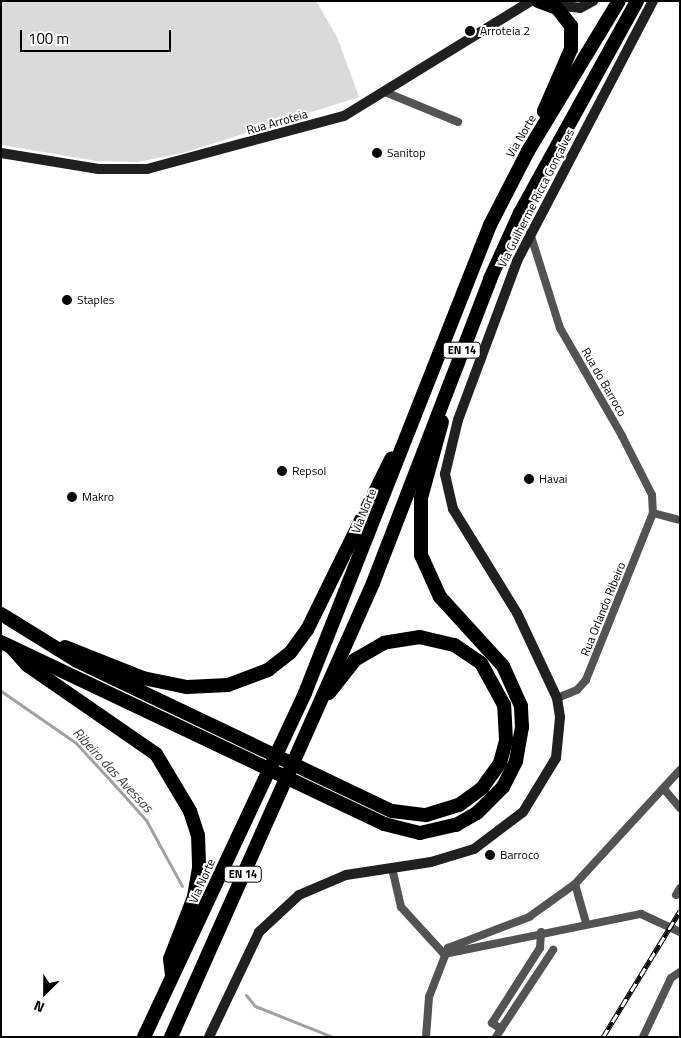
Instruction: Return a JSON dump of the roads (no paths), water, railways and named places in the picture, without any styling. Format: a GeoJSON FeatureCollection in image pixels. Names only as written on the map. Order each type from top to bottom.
{"type":"FeatureCollection","features":[{"type":"Feature","properties":{"kind":"highway","name":"Via Norte"},"geometry":{"type":"LineString","coordinates":[[144,1037],[305,693],[490,225],[528,150],[619,1]]}},
{"type":"Feature","properties":{"kind":"highway","name":"EN 14"},"geometry":{"type":"LineString","coordinates":[[171,1037],[372,582],[454,370],[520,213],[637,1]]}},
{"type":"Feature","properties":{"kind":"highway"},"geometry":{"type":"LineString","coordinates":[[528,150],[571,49],[571,26],[566,15],[542,2]]}},
{"type":"Feature","properties":{"kind":"highway"},"geometry":{"type":"LineString","coordinates":[[1,614],[59,646],[142,678],[187,688],[245,680],[290,653],[307,630],[377,491],[452,321]]}},
{"type":"Feature","properties":{"kind":"highway"},"geometry":{"type":"LineString","coordinates":[[59,646],[77,660],[236,746],[319,787],[384,824],[406,831],[434,831],[481,810],[503,787],[516,761],[522,727],[515,689],[503,666],[440,597],[421,555],[421,498],[454,370]]}},
{"type":"Feature","properties":{"kind":"highway"},"geometry":{"type":"LineString","coordinates":[[315,712],[355,660],[384,643],[420,637],[454,645],[481,663],[495,683],[507,718],[504,752],[492,777],[472,798],[437,814],[392,811],[319,787]]}},
{"type":"Feature","properties":{"kind":"highway"},"geometry":{"type":"LineString","coordinates":[[6,644],[236,746]]}},
{"type":"Feature","properties":{"kind":"highway"},"geometry":{"type":"LineString","coordinates":[[6,644],[27,665],[156,754],[190,811],[198,835],[199,868],[194,897],[170,959],[172,976]]}},
{"type":"Feature","properties":{"kind":"street","name":"Rua Arroteia"},"geometry":{"type":"LineString","coordinates":[[1,153],[99,169],[147,169],[344,116],[531,1]]}},
{"type":"Feature","properties":{"kind":"street"},"geometry":{"type":"LineString","coordinates":[[542,2],[580,8],[593,1]]}},
{"type":"Feature","properties":{"kind":"street","name":"Via Guilherme Ricca Gonçalves"},"geometry":{"type":"LineString","coordinates":[[209,1037],[244,957],[277,914],[319,884],[474,849],[523,812],[556,758],[560,717],[557,698],[517,614],[453,509],[445,474],[458,420],[530,233],[653,1]]}},
{"type":"Feature","properties":{"kind":"street","name":"Via Guilherme Ricca Gonçalves"},"geometry":{"type":"LineString","coordinates":[[646,17],[661,1]]}},
{"type":"Feature","properties":{"kind":"street"},"geometry":{"type":"LineString","coordinates":[[385,92],[458,122]]}},
{"type":"Feature","properties":{"kind":"street","name":"Rua do Barroco"},"geometry":{"type":"LineString","coordinates":[[530,233],[560,328],[622,436],[652,496],[653,513]]}},
{"type":"Feature","properties":{"kind":"street"},"geometry":{"type":"LineString","coordinates":[[653,513],[680,520]]}},
{"type":"Feature","properties":{"kind":"street","name":"Rua Orlando Ribeiro"},"geometry":{"type":"LineString","coordinates":[[557,698],[577,690],[586,680],[653,513]]}},
{"type":"Feature","properties":{"kind":"street"},"geometry":{"type":"LineString","coordinates":[[426,1037],[429,997],[444,954],[454,943],[529,916],[575,884],[680,770]]}},
{"type":"Feature","properties":{"kind":"street"},"geometry":{"type":"LineString","coordinates":[[664,789],[680,808]]}},
{"type":"Feature","properties":{"kind":"street"},"geometry":{"type":"LineString","coordinates":[[392,868],[401,907],[444,954]]}},
{"type":"Feature","properties":{"kind":"street"},"geometry":{"type":"LineString","coordinates":[[575,884],[586,923]]}},
{"type":"Feature","properties":{"kind":"street"},"geometry":{"type":"LineString","coordinates":[[444,954],[541,932],[641,914],[680,932]]}},
{"type":"Feature","properties":{"kind":"street"},"geometry":{"type":"LineString","coordinates":[[501,1029],[492,1023],[540,948],[541,932]]}},
{"type":"Feature","properties":{"kind":"street"},"geometry":{"type":"LineString","coordinates":[[496,1037],[553,950]]}},
{"type":"Feature","properties":{"kind":"street"},"geometry":{"type":"LineString","coordinates":[[643,1037],[670,978],[680,972]]}},
{"type":"Feature","properties":{"kind":"street"},"geometry":{"type":"LineString","coordinates":[[522,976],[531,983]]}},
{"type":"Feature","properties":{"kind":"waterway","name":"Ribeiro das Avessas"},"geometry":{"type":"LineString","coordinates":[[1,691],[76,743],[146,820],[182,886]]}},
{"type":"Feature","properties":{"kind":"waterway","name":"Ribeiro das Avessas"},"geometry":{"type":"LineString","coordinates":[[246,995],[255,1006],[333,1037]]}},
{"type":"Feature","properties":{"kind":"railway"},"geometry":{"type":"LineString","coordinates":[[603,1037],[680,911]]}},
{"type":"Feature","properties":{"kind":"place","name":"Arroteia 2"},"geometry":{"type":"Point","coordinates":[470,31]}},
{"type":"Feature","properties":{"kind":"place","name":"Sanitop"},"geometry":{"type":"Point","coordinates":[377,153]}},
{"type":"Feature","properties":{"kind":"place","name":"Staples"},"geometry":{"type":"Point","coordinates":[67,300]}},
{"type":"Feature","properties":{"kind":"place","name":"Repsol"},"geometry":{"type":"Point","coordinates":[282,471]}},
{"type":"Feature","properties":{"kind":"place","name":"Havai"},"geometry":{"type":"Point","coordinates":[529,479]}},
{"type":"Feature","properties":{"kind":"place","name":"Makro"},"geometry":{"type":"Point","coordinates":[72,497]}},
{"type":"Feature","properties":{"kind":"place","name":"Barroco"},"geometry":{"type":"Point","coordinates":[490,855]}}]}
